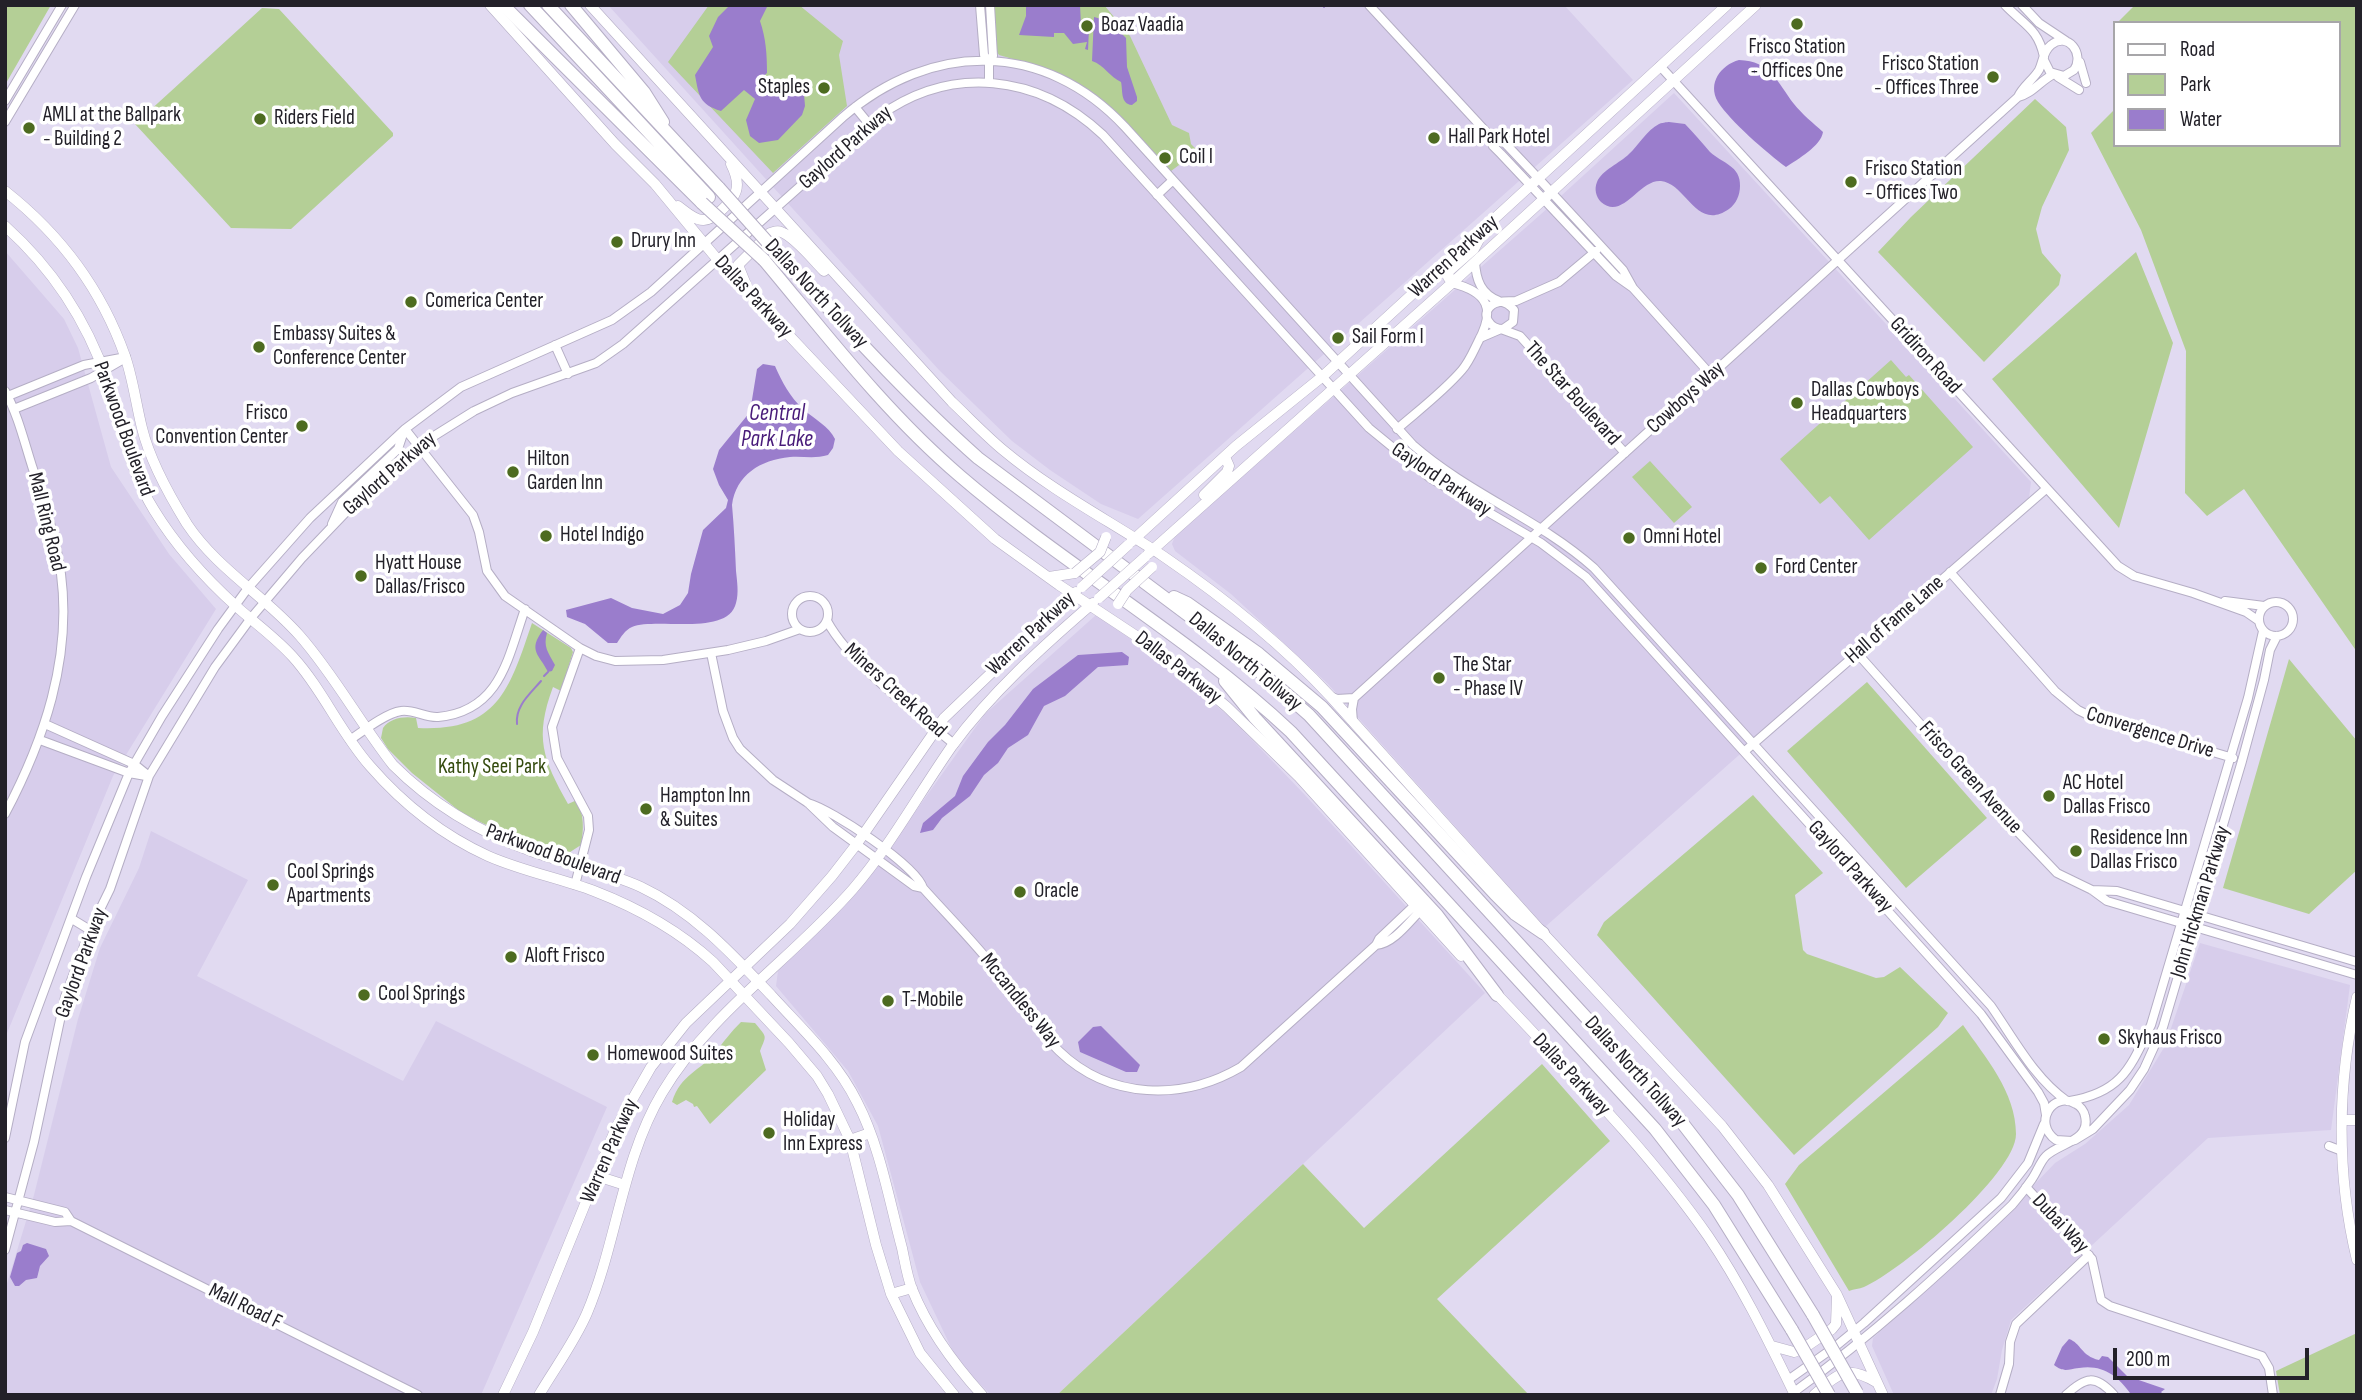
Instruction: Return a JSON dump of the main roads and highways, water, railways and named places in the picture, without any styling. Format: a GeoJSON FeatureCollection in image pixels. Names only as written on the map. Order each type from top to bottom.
{"type":"FeatureCollection","features":[{"type":"Feature","properties":{"kind":"highway"},"geometry":{"type":"LineString","coordinates":[[503,5],[710,196]]}},
{"type":"Feature","properties":{"kind":"highway","name":"Dallas North Tollway"},"geometry":{"type":"LineString","coordinates":[[530,5],[710,196],[891,409],[959,476],[1256,699],[1291,732],[1655,1129],[1714,1205],[1829,1395]]}},
{"type":"Feature","properties":{"kind":"highway","name":"Dallas North Tollway"},"geometry":{"type":"LineString","coordinates":[[548,5],[681,148],[710,196],[778,254],[942,426],[1015,487],[1236,650],[1308,715],[1530,955],[1680,1120],[1710,1157],[1764,1235],[1857,1394]]}},
{"type":"Feature","properties":{"kind":"highway"},"geometry":{"type":"LineString","coordinates":[[571,5],[644,92],[681,148]]}},
{"type":"Feature","properties":{"kind":"highway"},"geometry":{"type":"LineString","coordinates":[[1145,583],[1187,603],[1217,624],[1259,654],[1322,707],[1495,894],[1516,914],[1543,933]]}},
{"type":"Feature","properties":{"kind":"highway"},"geometry":{"type":"LineString","coordinates":[[1214,667],[1240,700],[1437,915],[1497,995]]}},
{"type":"Feature","properties":{"kind":"main road","name":"Dallas Parkway"},"geometry":{"type":"LineString","coordinates":[[490,5],[615,144],[655,184],[717,259],[916,469],[995,539],[1049,577],[1095,602],[1194,678],[1256,733],[1305,783],[1620,1128],[1682,1201],[1730,1270],[1795,1393]]}},
{"type":"Feature","properties":{"kind":"main road"},"geometry":{"type":"LineString","coordinates":[[590,5],[930,379],[1003,450],[1148,554],[1172,564],[1231,605],[1272,638],[1330,696],[1543,933],[1722,1126],[1768,1185],[1837,1296],[1883,1395]]}},
{"type":"Feature","properties":{"kind":"main road","name":"Warren Parkway"},"geometry":{"type":"LineString","coordinates":[[503,1395],[533,1332],[616,1128],[652,1067],[686,1023],[793,921],[856,845],[935,728],[970,691],[1131,542],[1225,457],[1338,363],[1727,5]]}},
{"type":"Feature","properties":{"kind":"main road","name":"Warren Parkway"},"geometry":{"type":"LineString","coordinates":[[539,1395],[586,1314],[615,1229],[625,1185],[643,1133],[662,1092],[696,1045],[839,905],[877,859],[954,744],[982,710],[1031,659],[1452,283],[1756,5]]}},
{"type":"Feature","properties":{"kind":"main road"},"geometry":{"type":"LineString","coordinates":[[655,184],[696,219],[711,219],[735,195],[737,188],[735,172],[723,150]]}},
{"type":"Feature","properties":{"kind":"main road","name":"Parkwood Boulevard"},"geometry":{"type":"LineString","coordinates":[[5,191],[57,236],[98,296],[126,358],[142,430],[159,473],[189,526],[223,566],[300,636],[393,765],[411,783],[448,811],[501,839],[642,888],[708,930],[759,982],[841,1076],[857,1101],[870,1133],[912,1288],[954,1365],[982,1395]]}},
{"type":"Feature","properties":{"kind":"main road","name":"Parkwood Boulevard"},"geometry":{"type":"LineString","coordinates":[[5,226],[24,243],[65,292],[89,336],[102,367],[128,454],[152,508],[179,546],[235,605],[271,635],[305,670],[369,765],[406,803],[445,834],[490,857],[575,885],[633,908],[669,926],[698,947],[731,980],[817,1076],[850,1140],[891,1294],[920,1353],[954,1395]]}},
{"type":"Feature","properties":{"kind":"main road"},"geometry":{"type":"LineString","coordinates":[[1452,283],[1448,276],[1449,271],[1474,249],[1485,229]]}},
{"type":"Feature","properties":{"kind":"main road"},"geometry":{"type":"LineString","coordinates":[[751,294],[738,265],[770,233],[777,231],[795,242],[845,290],[860,300]]}},
{"type":"Feature","properties":{"kind":"main road"},"geometry":{"type":"LineString","coordinates":[[1187,518],[1199,500],[1227,472],[1229,466],[1225,457]]}},
{"type":"Feature","properties":{"kind":"main road"},"geometry":{"type":"LineString","coordinates":[[1049,577],[1075,573],[1100,552],[1106,537],[1089,510]]}},
{"type":"Feature","properties":{"kind":"main road"},"geometry":{"type":"LineString","coordinates":[[1122,625],[1118,604],[1127,590],[1152,567],[1172,564]]}},
{"type":"Feature","properties":{"kind":"main road"},"geometry":{"type":"LineString","coordinates":[[2357,996],[2344,1070],[2342,1120],[2342,1151],[2357,1260]]}},
{"type":"Feature","properties":{"kind":"main road"},"geometry":{"type":"LineString","coordinates":[[2342,1120],[2357,1120]]}},
{"type":"Feature","properties":{"kind":"main road"},"geometry":{"type":"LineString","coordinates":[[850,1140],[870,1133]]}},
{"type":"Feature","properties":{"kind":"main road"},"geometry":{"type":"LineString","coordinates":[[597,1176],[625,1185]]}},
{"type":"Feature","properties":{"kind":"main road"},"geometry":{"type":"LineString","coordinates":[[891,1294],[912,1288]]}},
{"type":"Feature","properties":{"kind":"main road"},"geometry":{"type":"LineString","coordinates":[[1772,1346],[1794,1352],[1804,1349],[1832,1329],[1836,1324],[1837,1296]]}},
{"type":"Feature","properties":{"kind":"main road"},"geometry":{"type":"LineString","coordinates":[[1814,1395],[1849,1371],[1876,1382]]}},
{"type":"Feature","properties":{"kind":"water"},"geometry":{"type":"Polygon","coordinates":[[[730,5],[768,5],[760,21],[767,66],[767,73],[757,82],[761,90],[795,88],[804,94],[805,106],[802,115],[778,140],[759,143],[750,136],[746,120],[755,99],[744,90],[721,111],[704,102],[699,94],[695,75],[713,47],[709,36],[718,17],[730,5]]]}},
{"type":"Feature","properties":{"kind":"water"},"geometry":{"type":"Polygon","coordinates":[[[1026,5],[1080,5],[1081,25],[1084,30],[1089,29],[1088,50],[1085,49],[1087,42],[1073,44],[1064,33],[1054,33],[1054,37],[1019,35],[1026,16],[1026,5]]]}},
{"type":"Feature","properties":{"kind":"water"},"geometry":{"type":"Polygon","coordinates":[[[1094,17],[1109,21],[1126,38],[1127,67],[1137,97],[1137,101],[1132,105],[1124,99],[1121,82],[1092,61],[1094,17]]]}},
{"type":"Feature","properties":{"kind":"water"},"geometry":{"type":"Polygon","coordinates":[[[1739,60],[1759,64],[1772,74],[1797,108],[1823,132],[1814,147],[1786,167],[1740,127],[1718,102],[1714,88],[1718,76],[1732,62],[1739,60]]]}},
{"type":"Feature","properties":{"kind":"water"},"geometry":{"type":"Polygon","coordinates":[[[1669,122],[1685,124],[1710,152],[1734,169],[1740,186],[1736,202],[1729,209],[1718,215],[1708,215],[1692,205],[1670,184],[1661,181],[1645,186],[1617,206],[1609,206],[1599,200],[1596,187],[1603,174],[1629,154],[1655,127],[1669,122]]]}},
{"type":"Feature","properties":{"kind":"water","name":"Central Park Lake"},"geometry":{"type":"Polygon","coordinates":[[[763,364],[775,366],[794,399],[825,426],[835,439],[828,455],[790,457],[769,462],[751,471],[739,485],[732,505],[738,587],[736,603],[730,613],[720,620],[706,623],[643,624],[625,632],[617,643],[608,643],[585,624],[567,617],[566,610],[611,598],[632,608],[663,614],[680,605],[688,593],[703,530],[726,508],[728,500],[713,469],[719,450],[750,412],[757,369],[763,364]]]}},
{"type":"Feature","properties":{"kind":"water"},"geometry":{"type":"Polygon","coordinates":[[[543,630],[547,633],[546,646],[555,665],[552,671],[548,672],[535,648],[543,630]]]}},
{"type":"Feature","properties":{"kind":"water"},"geometry":{"type":"Polygon","coordinates":[[[1122,652],[1129,657],[1128,665],[1098,667],[1065,696],[1044,706],[1028,735],[1008,748],[970,796],[942,818],[933,830],[920,833],[923,823],[955,796],[963,776],[1033,689],[1078,655],[1122,652]]]}},
{"type":"Feature","properties":{"kind":"water"},"geometry":{"type":"Polygon","coordinates":[[[1101,1026],[1140,1065],[1137,1072],[1126,1072],[1080,1052],[1078,1042],[1093,1027],[1101,1026]]]}},
{"type":"Feature","properties":{"kind":"water"},"geometry":{"type":"Polygon","coordinates":[[[27,1243],[46,1249],[49,1256],[40,1266],[37,1278],[15,1286],[10,1277],[17,1253],[27,1243]]]}},
{"type":"Feature","properties":{"kind":"water"},"geometry":{"type":"Polygon","coordinates":[[[2069,1339],[2093,1358],[2099,1360],[2102,1356],[2108,1357],[2127,1376],[2165,1389],[2161,1392],[2164,1395],[2130,1393],[2115,1377],[2095,1368],[2066,1370],[2057,1367],[2054,1365],[2069,1339]]]}},
{"type":"Feature","properties":{"kind":"waterway"},"geometry":{"type":"LineString","coordinates":[[544,676],[548,672]]}},
{"type":"Feature","properties":{"kind":"waterway"},"geometry":{"type":"LineString","coordinates":[[517,724],[521,706],[541,681]]}},
{"type":"Feature","properties":{"kind":"place","name":"Frisco Station - Offices One"},"geometry":{"type":"Point","coordinates":[1797,24]}},
{"type":"Feature","properties":{"kind":"place","name":"Boaz Vaadia"},"geometry":{"type":"Point","coordinates":[1087,26]}},
{"type":"Feature","properties":{"kind":"place","name":"Frisco Station - Offices Three"},"geometry":{"type":"Point","coordinates":[1993,77]}},
{"type":"Feature","properties":{"kind":"place","name":"Staples"},"geometry":{"type":"Point","coordinates":[824,88]}},
{"type":"Feature","properties":{"kind":"place","name":"Riders Field"},"geometry":{"type":"Point","coordinates":[260,119]}},
{"type":"Feature","properties":{"kind":"place","name":"AMLI at the Ballpark - Building 2"},"geometry":{"type":"Point","coordinates":[29,128]}},
{"type":"Feature","properties":{"kind":"place","name":"Hall Park Hotel"},"geometry":{"type":"Point","coordinates":[1434,138]}},
{"type":"Feature","properties":{"kind":"place","name":"Coil I"},"geometry":{"type":"Point","coordinates":[1165,158]}},
{"type":"Feature","properties":{"kind":"place","name":"Frisco Station - Offices Two"},"geometry":{"type":"Point","coordinates":[1851,182]}},
{"type":"Feature","properties":{"kind":"place","name":"Drury Inn"},"geometry":{"type":"Point","coordinates":[617,242]}},
{"type":"Feature","properties":{"kind":"place","name":"Comerica Center"},"geometry":{"type":"Point","coordinates":[411,302]}},
{"type":"Feature","properties":{"kind":"place","name":"Sail Form I"},"geometry":{"type":"Point","coordinates":[1338,338]}},
{"type":"Feature","properties":{"kind":"place","name":"Embassy Suites & Conference Center"},"geometry":{"type":"Point","coordinates":[259,347]}},
{"type":"Feature","properties":{"kind":"place","name":"Dallas Cowboys Headquarters"},"geometry":{"type":"Point","coordinates":[1797,403]}},
{"type":"Feature","properties":{"kind":"place","name":"Frisco Convention Center"},"geometry":{"type":"Point","coordinates":[302,426]}},
{"type":"Feature","properties":{"kind":"place","name":"Hilton Garden Inn"},"geometry":{"type":"Point","coordinates":[513,472]}},
{"type":"Feature","properties":{"kind":"place","name":"Hotel Indigo"},"geometry":{"type":"Point","coordinates":[546,536]}},
{"type":"Feature","properties":{"kind":"place","name":"Omni Hotel"},"geometry":{"type":"Point","coordinates":[1629,538]}},
{"type":"Feature","properties":{"kind":"place","name":"Ford Center"},"geometry":{"type":"Point","coordinates":[1761,568]}},
{"type":"Feature","properties":{"kind":"place","name":"Hyatt House Dallas/Frisco"},"geometry":{"type":"Point","coordinates":[361,576]}},
{"type":"Feature","properties":{"kind":"place","name":"The Star - Phase IV"},"geometry":{"type":"Point","coordinates":[1439,678]}},
{"type":"Feature","properties":{"kind":"place","name":"AC Hotel Dallas Frisco"},"geometry":{"type":"Point","coordinates":[2049,796]}},
{"type":"Feature","properties":{"kind":"place","name":"Hampton Inn & Suites"},"geometry":{"type":"Point","coordinates":[646,809]}},
{"type":"Feature","properties":{"kind":"place","name":"Residence Inn Dallas Frisco"},"geometry":{"type":"Point","coordinates":[2076,851]}},
{"type":"Feature","properties":{"kind":"place","name":"Cool Springs Apartments"},"geometry":{"type":"Point","coordinates":[273,885]}},
{"type":"Feature","properties":{"kind":"place","name":"Oracle"},"geometry":{"type":"Point","coordinates":[1020,892]}},
{"type":"Feature","properties":{"kind":"place","name":"Aloft Frisco"},"geometry":{"type":"Point","coordinates":[511,957]}},
{"type":"Feature","properties":{"kind":"place","name":"Cool Springs"},"geometry":{"type":"Point","coordinates":[364,995]}},
{"type":"Feature","properties":{"kind":"place","name":"T-Mobile"},"geometry":{"type":"Point","coordinates":[888,1001]}},
{"type":"Feature","properties":{"kind":"place","name":"Skyhaus Frisco"},"geometry":{"type":"Point","coordinates":[2104,1039]}},
{"type":"Feature","properties":{"kind":"place","name":"Homewood Suites"},"geometry":{"type":"Point","coordinates":[593,1055]}},
{"type":"Feature","properties":{"kind":"place","name":"Holiday Inn Express"},"geometry":{"type":"Point","coordinates":[769,1133]}},
{"type":"Feature","properties":{"kind":"park label","name":"Kathy Seei Park"},"geometry":{"type":"Point","coordinates":[492,768]}}]}
